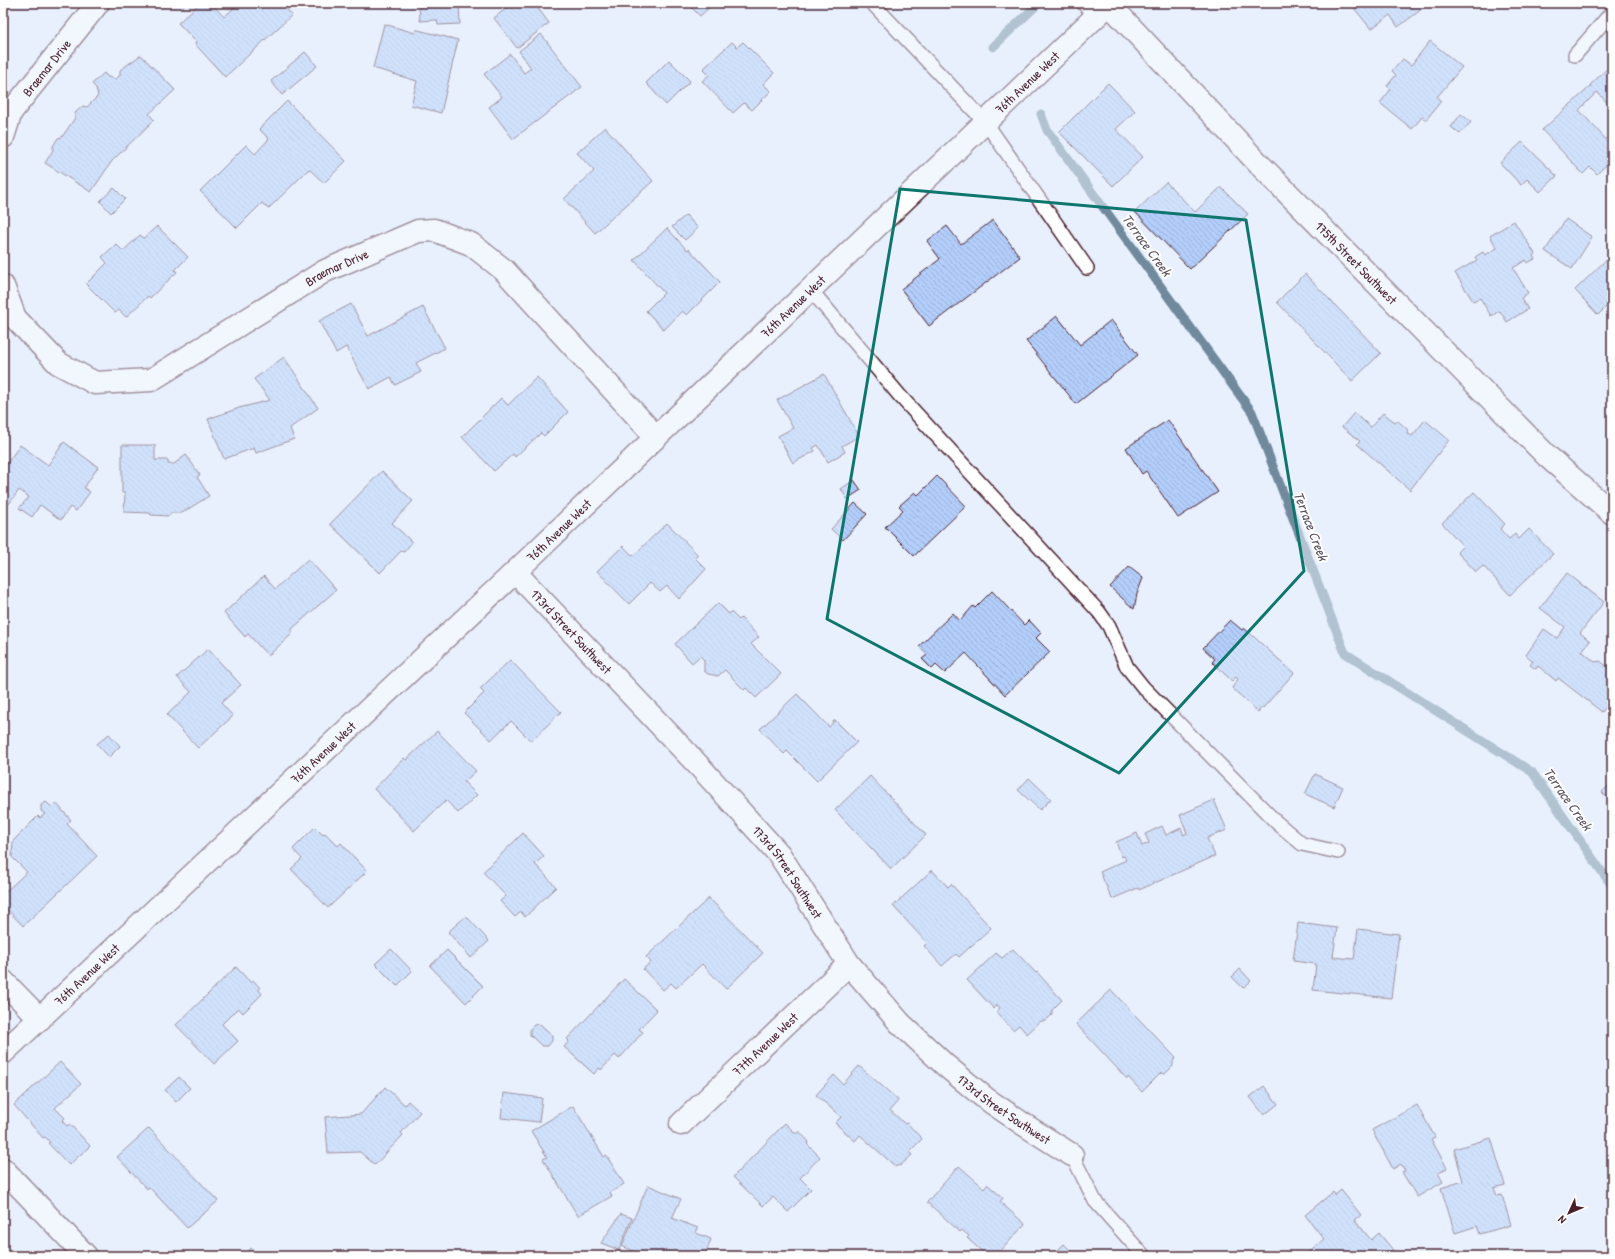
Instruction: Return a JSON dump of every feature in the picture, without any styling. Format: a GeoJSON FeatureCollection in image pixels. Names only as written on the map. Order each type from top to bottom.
{"type":"FeatureCollection","features":[{"type":"Feature","properties":{"kind":"street","name":"Braemar Drive"},"geometry":{"type":"LineString","coordinates":[[3,137],[11,112],[98,3]]}},
{"type":"Feature","properties":{"kind":"street","name":"76th Avenue West"},"geometry":{"type":"LineString","coordinates":[[3,1053],[515,572],[810,289],[986,123],[1099,7]]}},
{"type":"Feature","properties":{"kind":"street","name":"175th Street Southwest"},"geometry":{"type":"LineString","coordinates":[[1099,7],[1259,164],[1546,456],[1612,513]]}},
{"type":"Feature","properties":{"kind":"street","name":"Braemar Drive"},"geometry":{"type":"LineString","coordinates":[[3,286],[15,318],[58,363],[95,383],[151,380],[325,270],[418,231],[434,230],[471,244],[504,270],[656,437]]}},
{"type":"Feature","properties":{"kind":"street","name":"173rd Street Southwest"},"geometry":{"type":"LineString","coordinates":[[515,572],[700,766],[779,854],[849,964],[900,1023],[945,1065],[998,1107],[1072,1155]]}},
{"type":"Feature","properties":{"kind":"street","name":"77th Avenue West"},"geometry":{"type":"LineString","coordinates":[[681,1124],[849,964]]}},
{"type":"Feature","properties":{"kind":"street"},"geometry":{"type":"LineString","coordinates":[[3,981],[40,1019]]}},
{"type":"Feature","properties":{"kind":"street"},"geometry":{"type":"LineString","coordinates":[[3,1169],[86,1256]]}},
{"type":"Feature","properties":{"kind":"lane"},"geometry":{"type":"LineString","coordinates":[[872,3],[986,123],[1087,268]]}},
{"type":"Feature","properties":{"kind":"lane"},"geometry":{"type":"LineString","coordinates":[[1575,55],[1612,12]]}},
{"type":"Feature","properties":{"kind":"lane"},"geometry":{"type":"LineString","coordinates":[[810,289],[900,396],[1099,612],[1109,626],[1127,667],[1143,687],[1275,821],[1302,844],[1338,852]]}},
{"type":"Feature","properties":{"kind":"lane"},"geometry":{"type":"LineString","coordinates":[[1072,1155],[1095,1201],[1144,1256]]}},
{"type":"Feature","properties":{"kind":"highlighted area"},"geometry":{"type":"Polygon","coordinates":[[[900,189],[1246,220],[1304,571],[1119,773],[827,619],[900,189]]]}},
{"type":"Feature","properties":{"kind":"building"},"geometry":{"type":"Polygon","coordinates":[[[200,3],[211,3],[224,17],[239,3],[281,3],[292,15],[225,77],[178,23],[200,3]]]}},
{"type":"Feature","properties":{"kind":"building"},"geometry":{"type":"Polygon","coordinates":[[[419,3],[459,3],[460,24],[438,25],[437,20],[420,21],[419,3]]]}},
{"type":"Feature","properties":{"kind":"building"},"geometry":{"type":"Polygon","coordinates":[[[513,3],[534,3],[549,23],[517,48],[494,18],[513,3]]]}},
{"type":"Feature","properties":{"kind":"building"},"geometry":{"type":"Polygon","coordinates":[[[687,3],[714,3],[700,16],[687,3]]]}},
{"type":"Feature","properties":{"kind":"building"},"geometry":{"type":"Polygon","coordinates":[[[1333,3],[1343,3],[1336,8],[1333,3]]]}},
{"type":"Feature","properties":{"kind":"building"},"geometry":{"type":"Polygon","coordinates":[[[1350,3],[1430,3],[1398,27],[1390,15],[1371,29],[1350,3]]]}},
{"type":"Feature","properties":{"kind":"building"},"geometry":{"type":"Polygon","coordinates":[[[384,24],[415,33],[416,30],[418,30],[458,40],[441,113],[411,105],[417,81],[373,68],[384,24]]]}},
{"type":"Feature","properties":{"kind":"building"},"geometry":{"type":"Polygon","coordinates":[[[541,34],[582,87],[513,139],[489,107],[502,97],[484,74],[510,54],[524,73],[531,68],[519,51],[541,34]]]}},
{"type":"Feature","properties":{"kind":"building"},"geometry":{"type":"Polygon","coordinates":[[[1430,41],[1462,67],[1437,97],[1441,101],[1426,120],[1422,117],[1412,129],[1380,103],[1391,89],[1387,86],[1396,75],[1392,71],[1403,59],[1411,65],[1430,41]]]}},
{"type":"Feature","properties":{"kind":"building"},"geometry":{"type":"Polygon","coordinates":[[[732,42],[737,47],[743,42],[774,73],[763,84],[771,91],[752,110],[744,103],[733,113],[702,81],[709,75],[703,69],[732,42]]]}},
{"type":"Feature","properties":{"kind":"building"},"geometry":{"type":"Polygon","coordinates":[[[305,52],[317,66],[282,95],[271,81],[305,52]]]}},
{"type":"Feature","properties":{"kind":"building"},"geometry":{"type":"Polygon","coordinates":[[[141,55],[175,90],[149,114],[154,120],[112,161],[91,192],[45,163],[58,138],[62,137],[75,118],[75,113],[83,106],[87,107],[98,96],[96,88],[92,84],[104,73],[108,77],[116,79],[120,75],[120,70],[141,55]]]}},
{"type":"Feature","properties":{"kind":"building"},"geometry":{"type":"Polygon","coordinates":[[[669,60],[690,81],[666,105],[646,83],[669,60]]]}},
{"type":"Feature","properties":{"kind":"building"},"geometry":{"type":"Polygon","coordinates":[[[1612,64],[1612,108],[1597,92],[1579,110],[1612,146],[1612,159],[1597,174],[1590,167],[1583,174],[1542,130],[1591,86],[1590,85],[1612,64]]]}},
{"type":"Feature","properties":{"kind":"building"},"geometry":{"type":"Polygon","coordinates":[[[1108,83],[1135,111],[1116,129],[1143,157],[1113,186],[1059,132],[1108,83]]]}},
{"type":"Feature","properties":{"kind":"building"},"geometry":{"type":"Polygon","coordinates":[[[287,101],[346,161],[324,183],[309,169],[268,209],[262,203],[237,228],[200,191],[246,145],[255,154],[269,139],[259,129],[287,101]]]}},
{"type":"Feature","properties":{"kind":"building"},"geometry":{"type":"Polygon","coordinates":[[[1461,114],[1471,122],[1460,134],[1451,127],[1461,114]]]}},
{"type":"Feature","properties":{"kind":"building"},"geometry":{"type":"Polygon","coordinates":[[[605,127],[653,181],[595,233],[564,199],[594,171],[577,153],[605,127]]]}},
{"type":"Feature","properties":{"kind":"building"},"geometry":{"type":"Polygon","coordinates":[[[1522,142],[1557,176],[1540,192],[1527,179],[1521,185],[1500,163],[1522,142]]]}},
{"type":"Feature","properties":{"kind":"building"},"geometry":{"type":"Polygon","coordinates":[[[1166,182],[1195,212],[1221,187],[1248,214],[1190,269],[1135,212],[1166,182]]]}},
{"type":"Feature","properties":{"kind":"building"},"geometry":{"type":"Polygon","coordinates":[[[114,188],[125,199],[111,213],[100,201],[114,188]]]}},
{"type":"Feature","properties":{"kind":"building"},"geometry":{"type":"Polygon","coordinates":[[[686,215],[698,228],[685,240],[672,227],[686,215]]]}},
{"type":"Feature","properties":{"kind":"building"},"geometry":{"type":"Polygon","coordinates":[[[1566,219],[1592,237],[1572,269],[1545,251],[1566,219]]]}},
{"type":"Feature","properties":{"kind":"building"},"geometry":{"type":"Polygon","coordinates":[[[993,220],[1020,257],[929,326],[901,289],[940,259],[927,241],[947,226],[961,244],[993,220]]]}},
{"type":"Feature","properties":{"kind":"building"},"geometry":{"type":"Polygon","coordinates":[[[1514,221],[1535,254],[1533,256],[1535,259],[1527,263],[1526,260],[1513,268],[1528,293],[1521,298],[1528,309],[1507,322],[1500,311],[1491,316],[1480,298],[1473,301],[1455,273],[1477,260],[1475,257],[1483,252],[1485,255],[1497,248],[1490,236],[1514,221]]]}},
{"type":"Feature","properties":{"kind":"building"},"geometry":{"type":"Polygon","coordinates":[[[157,226],[188,257],[175,270],[177,272],[150,298],[148,296],[126,317],[119,310],[115,313],[86,284],[107,263],[102,257],[116,244],[123,251],[140,235],[144,238],[157,226]]]}},
{"type":"Feature","properties":{"kind":"building"},"geometry":{"type":"Polygon","coordinates":[[[667,228],[720,282],[687,315],[682,311],[664,330],[646,311],[664,293],[634,260],[667,228]]]}},
{"type":"Feature","properties":{"kind":"building"},"geometry":{"type":"Polygon","coordinates":[[[1612,254],[1612,301],[1598,315],[1575,290],[1612,254]]]}},
{"type":"Feature","properties":{"kind":"building"},"geometry":{"type":"Polygon","coordinates":[[[1305,274],[1381,353],[1352,381],[1277,302],[1305,274]]]}},
{"type":"Feature","properties":{"kind":"building"},"geometry":{"type":"Polygon","coordinates":[[[351,304],[368,336],[423,307],[445,348],[416,363],[421,372],[395,385],[391,377],[369,389],[346,347],[336,353],[319,321],[351,304]]]}},
{"type":"Feature","properties":{"kind":"building"},"geometry":{"type":"Polygon","coordinates":[[[1057,316],[1080,345],[1111,320],[1138,355],[1076,404],[1026,341],[1057,316]]]}},
{"type":"Feature","properties":{"kind":"building"},"geometry":{"type":"Polygon","coordinates":[[[284,357],[318,408],[290,428],[294,439],[256,453],[254,448],[224,459],[208,419],[239,408],[270,400],[254,379],[284,357]]]}},
{"type":"Feature","properties":{"kind":"building"},"geometry":{"type":"Polygon","coordinates":[[[824,374],[859,436],[842,446],[845,452],[828,462],[818,445],[813,448],[815,451],[793,463],[778,436],[793,428],[777,400],[824,374]]]}},
{"type":"Feature","properties":{"kind":"building"},"geometry":{"type":"Polygon","coordinates":[[[537,377],[568,412],[544,436],[541,433],[515,457],[513,454],[494,471],[462,437],[501,398],[508,405],[537,377]]]}},
{"type":"Feature","properties":{"kind":"building"},"geometry":{"type":"Polygon","coordinates":[[[1354,413],[1371,427],[1383,413],[1395,422],[1397,420],[1408,430],[1407,433],[1412,436],[1425,420],[1449,440],[1410,490],[1357,444],[1360,441],[1342,427],[1354,413]]]}},
{"type":"Feature","properties":{"kind":"building"},"geometry":{"type":"Polygon","coordinates":[[[1168,420],[1218,492],[1178,518],[1146,471],[1142,474],[1126,448],[1168,420]]]}},
{"type":"Feature","properties":{"kind":"building"},"geometry":{"type":"Polygon","coordinates":[[[64,442],[98,467],[84,488],[90,492],[76,511],[70,507],[61,520],[40,505],[32,517],[19,508],[29,497],[19,490],[9,504],[3,500],[3,469],[20,445],[48,465],[64,442]]]}},
{"type":"Feature","properties":{"kind":"building"},"geometry":{"type":"Polygon","coordinates":[[[122,445],[155,445],[155,460],[168,460],[168,464],[174,464],[186,455],[200,475],[197,477],[209,496],[182,513],[171,513],[169,516],[151,515],[150,513],[124,512],[125,493],[122,493],[122,445]]]}},
{"type":"Feature","properties":{"kind":"building"},"geometry":{"type":"Polygon","coordinates":[[[382,471],[413,501],[392,523],[412,542],[404,552],[401,551],[380,573],[330,524],[382,471]]]}},
{"type":"Feature","properties":{"kind":"building"},"geometry":{"type":"Polygon","coordinates":[[[937,476],[966,506],[914,556],[885,527],[903,510],[899,506],[915,492],[918,495],[937,476]]]}},
{"type":"Feature","properties":{"kind":"building"},"geometry":{"type":"Polygon","coordinates":[[[854,480],[861,490],[847,499],[841,489],[854,480]]]}},
{"type":"Feature","properties":{"kind":"building"},"geometry":{"type":"Polygon","coordinates":[[[1474,492],[1505,524],[1500,529],[1509,539],[1515,534],[1519,539],[1529,529],[1553,554],[1510,595],[1483,566],[1476,572],[1457,552],[1463,546],[1442,523],[1474,492]]]}},
{"type":"Feature","properties":{"kind":"building"},"geometry":{"type":"Polygon","coordinates":[[[855,503],[867,514],[843,540],[831,529],[855,503]]]}},
{"type":"Feature","properties":{"kind":"building"},"geometry":{"type":"Polygon","coordinates":[[[667,523],[698,555],[695,558],[706,569],[679,599],[667,586],[660,592],[650,583],[629,604],[597,571],[623,546],[633,556],[667,523]]]}},
{"type":"Feature","properties":{"kind":"building"},"geometry":{"type":"Polygon","coordinates":[[[308,559],[336,590],[292,629],[292,634],[268,656],[248,634],[245,637],[224,613],[264,576],[275,589],[308,559]]]}},
{"type":"Feature","properties":{"kind":"building"},"geometry":{"type":"Polygon","coordinates":[[[1129,567],[1143,578],[1137,594],[1134,609],[1110,587],[1129,567]]]}},
{"type":"Feature","properties":{"kind":"building"},"geometry":{"type":"Polygon","coordinates":[[[1567,573],[1604,602],[1580,633],[1590,641],[1582,651],[1595,662],[1600,661],[1612,670],[1612,699],[1602,712],[1558,678],[1556,681],[1538,666],[1536,669],[1530,665],[1533,661],[1526,655],[1544,629],[1557,638],[1565,627],[1540,608],[1567,573]]]}},
{"type":"Feature","properties":{"kind":"building"},"geometry":{"type":"Polygon","coordinates":[[[992,591],[1024,625],[1029,620],[1041,633],[1036,638],[1050,652],[1005,695],[966,653],[945,673],[936,665],[932,669],[922,659],[927,655],[919,646],[953,613],[960,621],[973,606],[975,608],[992,591]]]}},
{"type":"Feature","properties":{"kind":"building"},"geometry":{"type":"Polygon","coordinates":[[[718,603],[729,614],[731,612],[739,620],[741,618],[759,637],[751,644],[781,674],[756,698],[746,688],[744,690],[725,670],[718,676],[708,674],[704,671],[704,660],[700,656],[692,663],[675,644],[718,603]]]}},
{"type":"Feature","properties":{"kind":"building"},"geometry":{"type":"Polygon","coordinates":[[[1230,620],[1242,630],[1244,628],[1294,673],[1258,712],[1232,688],[1238,679],[1236,677],[1232,681],[1212,662],[1215,659],[1203,648],[1230,620]]]}},
{"type":"Feature","properties":{"kind":"building"},"geometry":{"type":"Polygon","coordinates":[[[208,649],[241,685],[221,703],[233,716],[198,748],[167,715],[191,692],[177,677],[208,649]]]}},
{"type":"Feature","properties":{"kind":"building"},"geometry":{"type":"Polygon","coordinates":[[[510,660],[561,712],[531,741],[511,721],[491,740],[464,713],[484,693],[480,689],[510,660]]]}},
{"type":"Feature","properties":{"kind":"building"},"geometry":{"type":"Polygon","coordinates":[[[797,694],[829,727],[835,720],[857,742],[817,781],[787,751],[784,754],[760,729],[797,694]]]}},
{"type":"Feature","properties":{"kind":"building"},"geometry":{"type":"Polygon","coordinates":[[[437,731],[476,771],[464,782],[477,795],[458,813],[446,800],[414,831],[374,789],[404,758],[406,760],[437,731]]]}},
{"type":"Feature","properties":{"kind":"building"},"geometry":{"type":"Polygon","coordinates":[[[109,734],[120,746],[109,757],[97,744],[109,734]]]}},
{"type":"Feature","properties":{"kind":"building"},"geometry":{"type":"Polygon","coordinates":[[[1315,774],[1343,787],[1334,807],[1305,794],[1315,774]]]}},
{"type":"Feature","properties":{"kind":"building"},"geometry":{"type":"Polygon","coordinates":[[[870,776],[926,835],[891,869],[835,810],[870,776]]]}},
{"type":"Feature","properties":{"kind":"building"},"geometry":{"type":"Polygon","coordinates":[[[1029,778],[1051,799],[1040,810],[1018,790],[1029,778]]]}},
{"type":"Feature","properties":{"kind":"building"},"geometry":{"type":"Polygon","coordinates":[[[1612,783],[1612,803],[1602,792],[1612,783]]]}},
{"type":"Feature","properties":{"kind":"building"},"geometry":{"type":"Polygon","coordinates":[[[1214,800],[1227,830],[1207,838],[1215,856],[1139,890],[1138,888],[1112,899],[1100,872],[1126,860],[1124,856],[1122,857],[1116,842],[1137,833],[1142,846],[1149,843],[1145,834],[1162,826],[1166,835],[1181,828],[1184,835],[1187,833],[1180,815],[1214,800]]]}},
{"type":"Feature","properties":{"kind":"building"},"geometry":{"type":"Polygon","coordinates":[[[46,802],[52,807],[56,803],[71,820],[67,824],[97,856],[23,926],[3,905],[3,894],[27,872],[12,857],[13,841],[38,816],[40,818],[45,814],[41,811],[41,805],[46,802]]]}},
{"type":"Feature","properties":{"kind":"building"},"geometry":{"type":"Polygon","coordinates":[[[315,827],[323,835],[325,833],[338,846],[341,843],[367,871],[328,908],[291,869],[302,859],[293,849],[315,827]]]}},
{"type":"Feature","properties":{"kind":"building"},"geometry":{"type":"Polygon","coordinates":[[[523,833],[544,856],[535,864],[556,887],[525,917],[521,912],[515,917],[500,901],[506,896],[483,872],[523,833]]]}},
{"type":"Feature","properties":{"kind":"building"},"geometry":{"type":"Polygon","coordinates":[[[932,870],[948,887],[951,884],[991,928],[959,957],[956,954],[942,966],[924,946],[927,943],[893,906],[932,870]]]}},
{"type":"Feature","properties":{"kind":"building"},"geometry":{"type":"Polygon","coordinates":[[[709,898],[763,953],[726,989],[702,964],[676,988],[671,983],[663,990],[643,969],[651,962],[646,957],[709,898]]]}},
{"type":"Feature","properties":{"kind":"building"},"geometry":{"type":"Polygon","coordinates":[[[466,916],[489,941],[471,958],[448,932],[466,916]]]}},
{"type":"Feature","properties":{"kind":"building"},"geometry":{"type":"Polygon","coordinates":[[[1298,923],[1337,928],[1333,957],[1354,959],[1358,929],[1399,934],[1391,998],[1313,990],[1316,964],[1293,961],[1298,923]]]}},
{"type":"Feature","properties":{"kind":"building"},"geometry":{"type":"Polygon","coordinates":[[[391,949],[412,971],[397,986],[375,964],[391,949]]]}},
{"type":"Feature","properties":{"kind":"building"},"geometry":{"type":"Polygon","coordinates":[[[1013,949],[1036,973],[1037,972],[1062,1000],[1052,1010],[1052,1015],[1045,1021],[1041,1021],[1027,1034],[1019,1025],[1013,1030],[996,1012],[1000,1008],[997,1005],[994,1009],[967,980],[996,953],[1002,958],[1013,949]]]}},
{"type":"Feature","properties":{"kind":"building"},"geometry":{"type":"Polygon","coordinates":[[[447,950],[483,986],[466,1003],[430,966],[447,950]]]}},
{"type":"Feature","properties":{"kind":"building"},"geometry":{"type":"Polygon","coordinates":[[[236,967],[251,983],[253,980],[260,988],[259,990],[262,994],[243,1013],[238,1008],[222,1024],[238,1041],[214,1064],[176,1025],[236,967]]]}},
{"type":"Feature","properties":{"kind":"building"},"geometry":{"type":"Polygon","coordinates":[[[1240,969],[1251,981],[1243,988],[1232,977],[1240,969]]]}},
{"type":"Feature","properties":{"kind":"building"},"geometry":{"type":"Polygon","coordinates":[[[624,979],[657,1010],[639,1029],[643,1032],[619,1059],[615,1055],[601,1070],[599,1068],[594,1074],[564,1047],[569,1041],[567,1039],[624,979]]]}},
{"type":"Feature","properties":{"kind":"building"},"geometry":{"type":"Polygon","coordinates":[[[1111,990],[1176,1058],[1173,1061],[1173,1066],[1165,1074],[1161,1073],[1142,1092],[1128,1077],[1127,1079],[1076,1024],[1111,990]]]}},
{"type":"Feature","properties":{"kind":"building"},"geometry":{"type":"Polygon","coordinates":[[[540,1024],[552,1035],[552,1041],[548,1046],[542,1046],[530,1035],[530,1029],[534,1025],[540,1024]]]}},
{"type":"Feature","properties":{"kind":"building"},"geometry":{"type":"Polygon","coordinates":[[[60,1062],[81,1084],[55,1108],[65,1118],[62,1121],[67,1126],[70,1124],[90,1146],[69,1165],[48,1143],[50,1142],[45,1137],[43,1138],[14,1105],[60,1062]]]}},
{"type":"Feature","properties":{"kind":"building"},"geometry":{"type":"Polygon","coordinates":[[[859,1066],[897,1099],[898,1101],[890,1110],[905,1124],[907,1123],[922,1139],[909,1152],[912,1155],[900,1166],[898,1165],[896,1167],[860,1135],[855,1141],[835,1123],[841,1117],[816,1095],[834,1075],[843,1084],[859,1066]]]}},
{"type":"Feature","properties":{"kind":"building"},"geometry":{"type":"Polygon","coordinates":[[[179,1077],[190,1088],[176,1102],[165,1090],[179,1077]]]}},
{"type":"Feature","properties":{"kind":"building"},"geometry":{"type":"Polygon","coordinates":[[[1264,1086],[1278,1104],[1264,1115],[1250,1097],[1264,1086]]]}},
{"type":"Feature","properties":{"kind":"building"},"geometry":{"type":"Polygon","coordinates":[[[385,1087],[405,1105],[408,1101],[420,1112],[401,1133],[403,1135],[375,1165],[360,1152],[328,1153],[325,1117],[361,1114],[385,1087]]]}},
{"type":"Feature","properties":{"kind":"building"},"geometry":{"type":"Polygon","coordinates":[[[504,1093],[542,1098],[539,1122],[501,1118],[504,1093]]]}},
{"type":"Feature","properties":{"kind":"building"},"geometry":{"type":"Polygon","coordinates":[[[1417,1105],[1435,1137],[1431,1139],[1447,1168],[1438,1173],[1443,1182],[1417,1197],[1402,1172],[1405,1171],[1401,1164],[1393,1169],[1372,1130],[1417,1105]]]}},
{"type":"Feature","properties":{"kind":"building"},"geometry":{"type":"Polygon","coordinates":[[[573,1106],[604,1157],[606,1155],[624,1184],[610,1193],[612,1196],[578,1216],[543,1159],[547,1157],[531,1131],[573,1106]]]}},
{"type":"Feature","properties":{"kind":"building"},"geometry":{"type":"Polygon","coordinates":[[[785,1123],[796,1134],[799,1131],[809,1142],[807,1144],[820,1157],[800,1178],[811,1189],[788,1212],[773,1197],[763,1206],[733,1177],[785,1123]]]}},
{"type":"Feature","properties":{"kind":"building"},"geometry":{"type":"Polygon","coordinates":[[[149,1128],[218,1201],[187,1228],[149,1187],[147,1189],[117,1157],[149,1128]]]}},
{"type":"Feature","properties":{"kind":"building"},"geometry":{"type":"Polygon","coordinates":[[[1491,1138],[1505,1185],[1494,1188],[1497,1196],[1502,1195],[1511,1225],[1480,1234],[1477,1226],[1455,1233],[1441,1188],[1463,1181],[1454,1149],[1491,1138]]]}},
{"type":"Feature","properties":{"kind":"building"},"geometry":{"type":"Polygon","coordinates":[[[959,1166],[984,1188],[987,1184],[1003,1198],[1000,1202],[1025,1224],[996,1256],[987,1256],[967,1238],[969,1236],[962,1230],[960,1232],[927,1202],[959,1166]]]}},
{"type":"Feature","properties":{"kind":"building"},"geometry":{"type":"Polygon","coordinates":[[[648,1185],[681,1199],[672,1218],[698,1228],[696,1233],[711,1239],[705,1256],[645,1256],[622,1246],[648,1185]]]}},
{"type":"Feature","properties":{"kind":"building"},"geometry":{"type":"Polygon","coordinates":[[[1341,1190],[1361,1215],[1355,1220],[1371,1240],[1379,1233],[1393,1250],[1385,1256],[1307,1256],[1306,1254],[1324,1239],[1305,1215],[1333,1192],[1335,1195],[1341,1190]]]}},
{"type":"Feature","properties":{"kind":"building"},"geometry":{"type":"Polygon","coordinates":[[[621,1214],[632,1218],[619,1250],[601,1243],[621,1214]]]}},
{"type":"Feature","properties":{"kind":"building"},"geometry":{"type":"Polygon","coordinates":[[[1064,1244],[1076,1256],[1052,1256],[1064,1244]]]}},
{"type":"Feature","properties":{"kind":"building"},"geometry":{"type":"Polygon","coordinates":[[[251,1248],[259,1256],[244,1256],[251,1248]]]}},
{"type":"Feature","properties":{"kind":"waterway","name":"Terrace Creek"},"geometry":{"type":"LineString","coordinates":[[993,47],[1039,3]]}},
{"type":"Feature","properties":{"kind":"waterway","name":"Terrace Creek"},"geometry":{"type":"LineString","coordinates":[[1041,114],[1047,130],[1252,412],[1345,653],[1532,772],[1612,886]]}}]}
